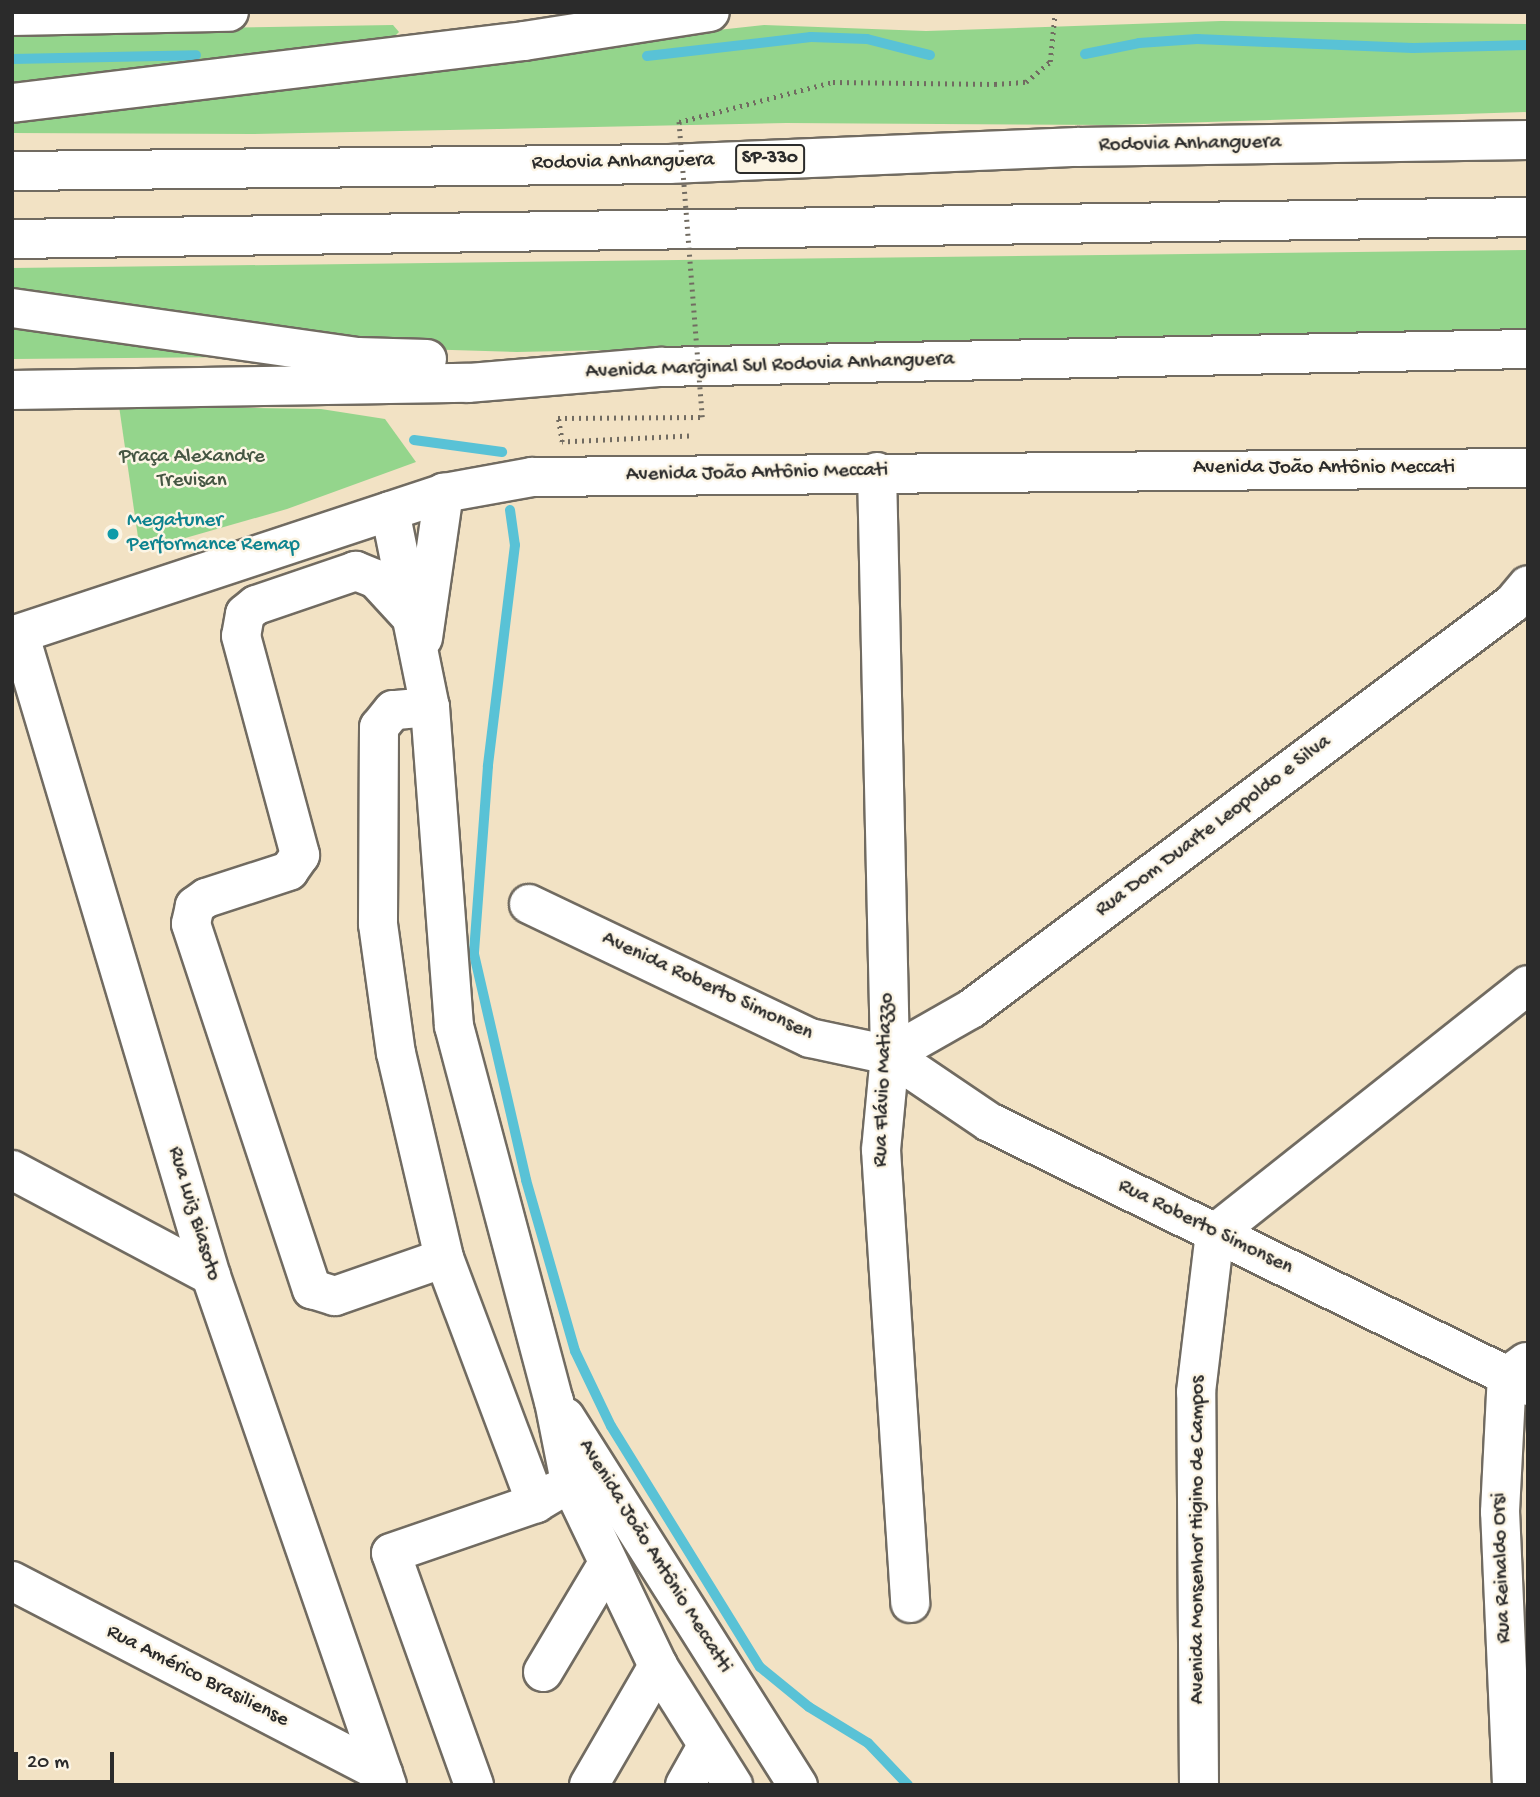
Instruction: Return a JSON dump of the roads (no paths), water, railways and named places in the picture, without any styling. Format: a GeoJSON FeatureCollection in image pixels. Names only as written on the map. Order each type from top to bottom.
{"type":"FeatureCollection","features":[{"type":"Feature","properties":{"kind":"main road"},"geometry":{"type":"LineString","coordinates":[[12,16],[229,12]]}},
{"type":"Feature","properties":{"kind":"main road"},"geometry":{"type":"LineString","coordinates":[[12,103],[524,41],[710,12]]}},
{"type":"Feature","properties":{"kind":"main road","name":"Rodovia Anhanguera"},"geometry":{"type":"LineString","coordinates":[[12,171],[669,163],[1078,147],[1528,140]]}},
{"type":"Feature","properties":{"kind":"main road"},"geometry":{"type":"LineString","coordinates":[[12,239],[1528,217]]}},
{"type":"Feature","properties":{"kind":"main road"},"geometry":{"type":"LineString","coordinates":[[12,308],[358,357],[660,367]]}},
{"type":"Feature","properties":{"kind":"main road","name":"Avenida Marginal Sul Rodovia Anhanguera"},"geometry":{"type":"LineString","coordinates":[[12,390],[468,383],[660,367],[1528,349]]}},
{"type":"Feature","properties":{"kind":"main road","name":"Avenida João Antônio Meccati"},"geometry":{"type":"LineString","coordinates":[[15,638],[444,493],[532,477],[1528,468]]}},
{"type":"Feature","properties":{"kind":"main road","name":"Rua Flávio Matiazzo"},"geometry":{"type":"LineString","coordinates":[[877,472],[890,1055],[881,1150],[909,1603]]}},
{"type":"Feature","properties":{"kind":"main road"},"geometry":{"type":"LineString","coordinates":[[416,636],[435,577],[444,493]]}},
{"type":"Feature","properties":{"kind":"main road"},"geometry":{"type":"LineString","coordinates":[[390,512],[430,707],[454,1026],[554,1401]]}},
{"type":"Feature","properties":{"kind":"main road"},"geometry":{"type":"LineString","coordinates":[[416,636],[376,579],[356,570],[256,605],[245,614],[241,636],[300,855],[289,871],[206,898],[195,906],[191,924],[312,1289],[335,1296],[444,1258]]}},
{"type":"Feature","properties":{"kind":"main road","name":"Rua Dom Duarte Leopoldo e Silva"},"geometry":{"type":"LineString","coordinates":[[890,1055],[971,1009],[1502,612],[1528,586]]}},
{"type":"Feature","properties":{"kind":"main road","name":"Rua Luiz Biasoto"},"geometry":{"type":"LineString","coordinates":[[15,638],[211,1276],[385,1779]]}},
{"type":"Feature","properties":{"kind":"main road"},"geometry":{"type":"LineString","coordinates":[[430,707],[393,710],[379,727],[378,924],[396,1053],[444,1258],[536,1503]]}},
{"type":"Feature","properties":{"kind":"main road","name":"Avenida Roberto Simonsen"},"geometry":{"type":"LineString","coordinates":[[529,904],[810,1038],[890,1055]]}},
{"type":"Feature","properties":{"kind":"main road"},"geometry":{"type":"LineString","coordinates":[[1215,1233],[1528,985]]}},
{"type":"Feature","properties":{"kind":"main road","name":"Rua Roberto Simonsen"},"geometry":{"type":"LineString","coordinates":[[890,1055],[989,1122],[1215,1233],[1521,1374]]}},
{"type":"Feature","properties":{"kind":"main road"},"geometry":{"type":"LineString","coordinates":[[12,1170],[211,1276]]}},
{"type":"Feature","properties":{"kind":"main road","name":"Avenida Monsenhor Higino de Campos"},"geometry":{"type":"LineString","coordinates":[[1199,1785],[1196,1392],[1215,1233]]}},
{"type":"Feature","properties":{"kind":"main road","name":"Rua Reinaldo Orsi"},"geometry":{"type":"LineString","coordinates":[[1512,1785],[1500,1512],[1521,1374]]}},
{"type":"Feature","properties":{"kind":"main road","name":"Avenida João Antônio Meccatti"},"geometry":{"type":"LineString","coordinates":[[554,1401],[570,1482],[658,1666],[733,1785]]}},
{"type":"Feature","properties":{"kind":"main road","name":"Avenida João Antônio Meccatti"},"geometry":{"type":"LineString","coordinates":[[554,1401],[798,1785]]}},
{"type":"Feature","properties":{"kind":"main road","name":"Avenida João Antônio Meccatti"},"geometry":{"type":"LineString","coordinates":[[474,1785],[391,1553],[536,1503],[570,1482]]}},
{"type":"Feature","properties":{"kind":"main road"},"geometry":{"type":"LineString","coordinates":[[543,1672],[608,1563]]}},
{"type":"Feature","properties":{"kind":"main road","name":"Rua Américo Brasiliense"},"geometry":{"type":"LineString","coordinates":[[12,1581],[385,1779]]}},
{"type":"Feature","properties":{"kind":"main road"},"geometry":{"type":"LineString","coordinates":[[589,1785],[658,1666]]}},
{"type":"Feature","properties":{"kind":"main road"},"geometry":{"type":"LineString","coordinates":[[685,1785],[707,1746]]}},
{"type":"Feature","properties":{"kind":"waterway"},"geometry":{"type":"LineString","coordinates":[[647,56],[811,37],[867,39],[930,55]]}},
{"type":"Feature","properties":{"kind":"waterway"},"geometry":{"type":"LineString","coordinates":[[1085,54],[1139,43],[1197,39],[1413,48],[1528,45]]}},
{"type":"Feature","properties":{"kind":"waterway"},"geometry":{"type":"LineString","coordinates":[[12,59],[196,55]]}},
{"type":"Feature","properties":{"kind":"waterway"},"geometry":{"type":"LineString","coordinates":[[414,440],[502,452]]}},
{"type":"Feature","properties":{"kind":"waterway"},"geometry":{"type":"LineString","coordinates":[[510,510],[515,545],[488,766],[474,954],[526,1180],[575,1351],[611,1426],[760,1667],[809,1707],[868,1743],[908,1785]]}},
{"type":"Feature","properties":{"kind":"place","name":"Megatuner Performance Remap"},"geometry":{"type":"Point","coordinates":[113,534]}},
{"type":"Feature","properties":{"kind":"park label","name":"Praça Alexandre Trevisan"},"geometry":{"type":"Point","coordinates":[192,470]}}]}
